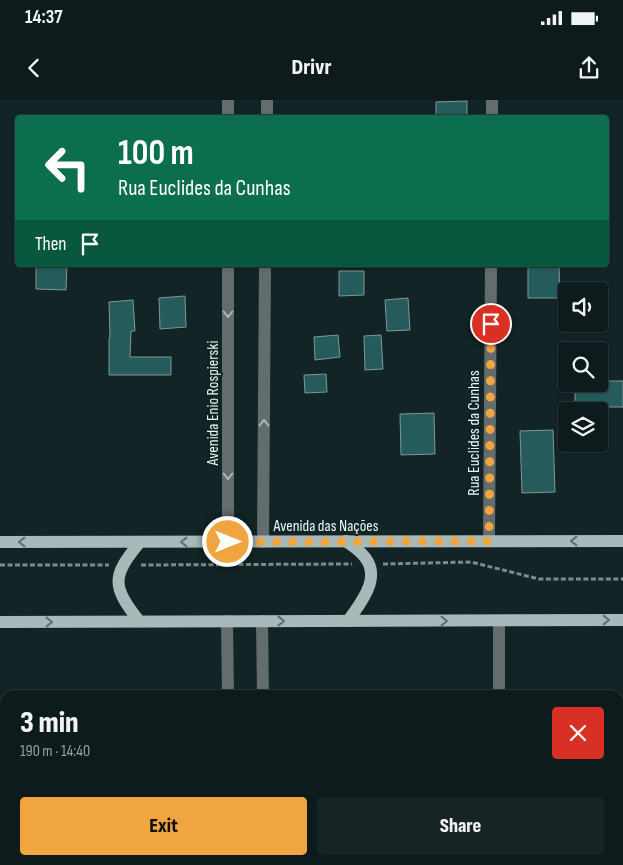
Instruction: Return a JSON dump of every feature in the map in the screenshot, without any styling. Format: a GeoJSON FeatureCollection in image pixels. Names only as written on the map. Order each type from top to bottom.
{"type":"FeatureCollection","features":[{"type":"Feature","properties":{"kind":"main road","name":"Avenida das Nações"},"geometry":{"type":"LineString","coordinates":[[0,542],[623,541]]}},
{"type":"Feature","properties":{"kind":"main road"},"geometry":{"type":"LineString","coordinates":[[139,622],[120,593],[119,584],[120,570],[140,542]]}},
{"type":"Feature","properties":{"kind":"main road"},"geometry":{"type":"LineString","coordinates":[[346,542],[362,554],[371,569],[371,580],[368,590],[348,621]]}},
{"type":"Feature","properties":{"kind":"main road"},"geometry":{"type":"LineString","coordinates":[[0,622],[623,620]]}},
{"type":"Feature","properties":{"kind":"street"},"geometry":{"type":"LineString","coordinates":[[228,100],[228,115]]}},
{"type":"Feature","properties":{"kind":"street"},"geometry":{"type":"LineString","coordinates":[[267,100],[267,115]]}},
{"type":"Feature","properties":{"kind":"street"},"geometry":{"type":"LineString","coordinates":[[492,100],[492,115]]}},
{"type":"Feature","properties":{"kind":"street","name":"Avenida Enio Rospierski"},"geometry":{"type":"LineString","coordinates":[[228,267],[228,542]]}},
{"type":"Feature","properties":{"kind":"street"},"geometry":{"type":"LineString","coordinates":[[263,542],[265,267]]}},
{"type":"Feature","properties":{"kind":"street","name":"Rua Euclides da Cunhas"},"geometry":{"type":"LineString","coordinates":[[489,541],[491,267]]}},
{"type":"Feature","properties":{"kind":"street"},"geometry":{"type":"LineString","coordinates":[[227,621],[228,690]]}},
{"type":"Feature","properties":{"kind":"street"},"geometry":{"type":"LineString","coordinates":[[262,621],[263,690]]}},
{"type":"Feature","properties":{"kind":"street"},"geometry":{"type":"LineString","coordinates":[[499,621],[499,690]]}},
{"type":"Feature","properties":{"kind":"path"},"geometry":{"type":"LineString","coordinates":[[0,565],[471,562],[539,579],[623,579]]}},
{"type":"Feature","properties":{"kind":"building"},"geometry":{"type":"Polygon","coordinates":[[[467,101],[467,115],[436,115],[436,102],[467,101]]]}},
{"type":"Feature","properties":{"kind":"building"},"geometry":{"type":"Polygon","coordinates":[[[36,267],[67,267],[66,290],[36,289],[36,267]]]}},
{"type":"Feature","properties":{"kind":"building"},"geometry":{"type":"Polygon","coordinates":[[[528,267],[559,267],[558,298],[528,298],[528,267]]]}},
{"type":"Feature","properties":{"kind":"building"},"geometry":{"type":"Polygon","coordinates":[[[339,271],[364,271],[364,295],[339,296],[339,271]]]}},
{"type":"Feature","properties":{"kind":"building"},"geometry":{"type":"Polygon","coordinates":[[[185,296],[186,327],[160,329],[159,298],[185,296]]]}},
{"type":"Feature","properties":{"kind":"building"},"geometry":{"type":"Polygon","coordinates":[[[408,298],[410,330],[387,331],[385,300],[408,298]]]}},
{"type":"Feature","properties":{"kind":"building"},"geometry":{"type":"Polygon","coordinates":[[[133,300],[135,331],[131,331],[130,357],[171,357],[171,375],[109,375],[109,302],[133,300]]]}},
{"type":"Feature","properties":{"kind":"building"},"geometry":{"type":"Polygon","coordinates":[[[338,335],[340,357],[315,360],[314,337],[338,335]]]}},
{"type":"Feature","properties":{"kind":"building"},"geometry":{"type":"Polygon","coordinates":[[[381,335],[383,369],[365,370],[364,336],[381,335]]]}},
{"type":"Feature","properties":{"kind":"building"},"geometry":{"type":"Polygon","coordinates":[[[326,374],[327,392],[305,393],[304,375],[326,374]]]}},
{"type":"Feature","properties":{"kind":"building"},"geometry":{"type":"Polygon","coordinates":[[[608,381],[623,381],[623,407],[608,407],[608,402],[575,402],[575,392],[608,392],[608,381]]]}},
{"type":"Feature","properties":{"kind":"building"},"geometry":{"type":"Polygon","coordinates":[[[434,413],[435,454],[401,455],[400,414],[434,413]]]}},
{"type":"Feature","properties":{"kind":"building"},"geometry":{"type":"Polygon","coordinates":[[[553,430],[555,492],[522,493],[520,431],[553,430]]]}},
{"type":"Feature","properties":{"kind":"route"},"geometry":{"type":"LineString","coordinates":[[228,542],[489,541],[491,324]]}}]}
